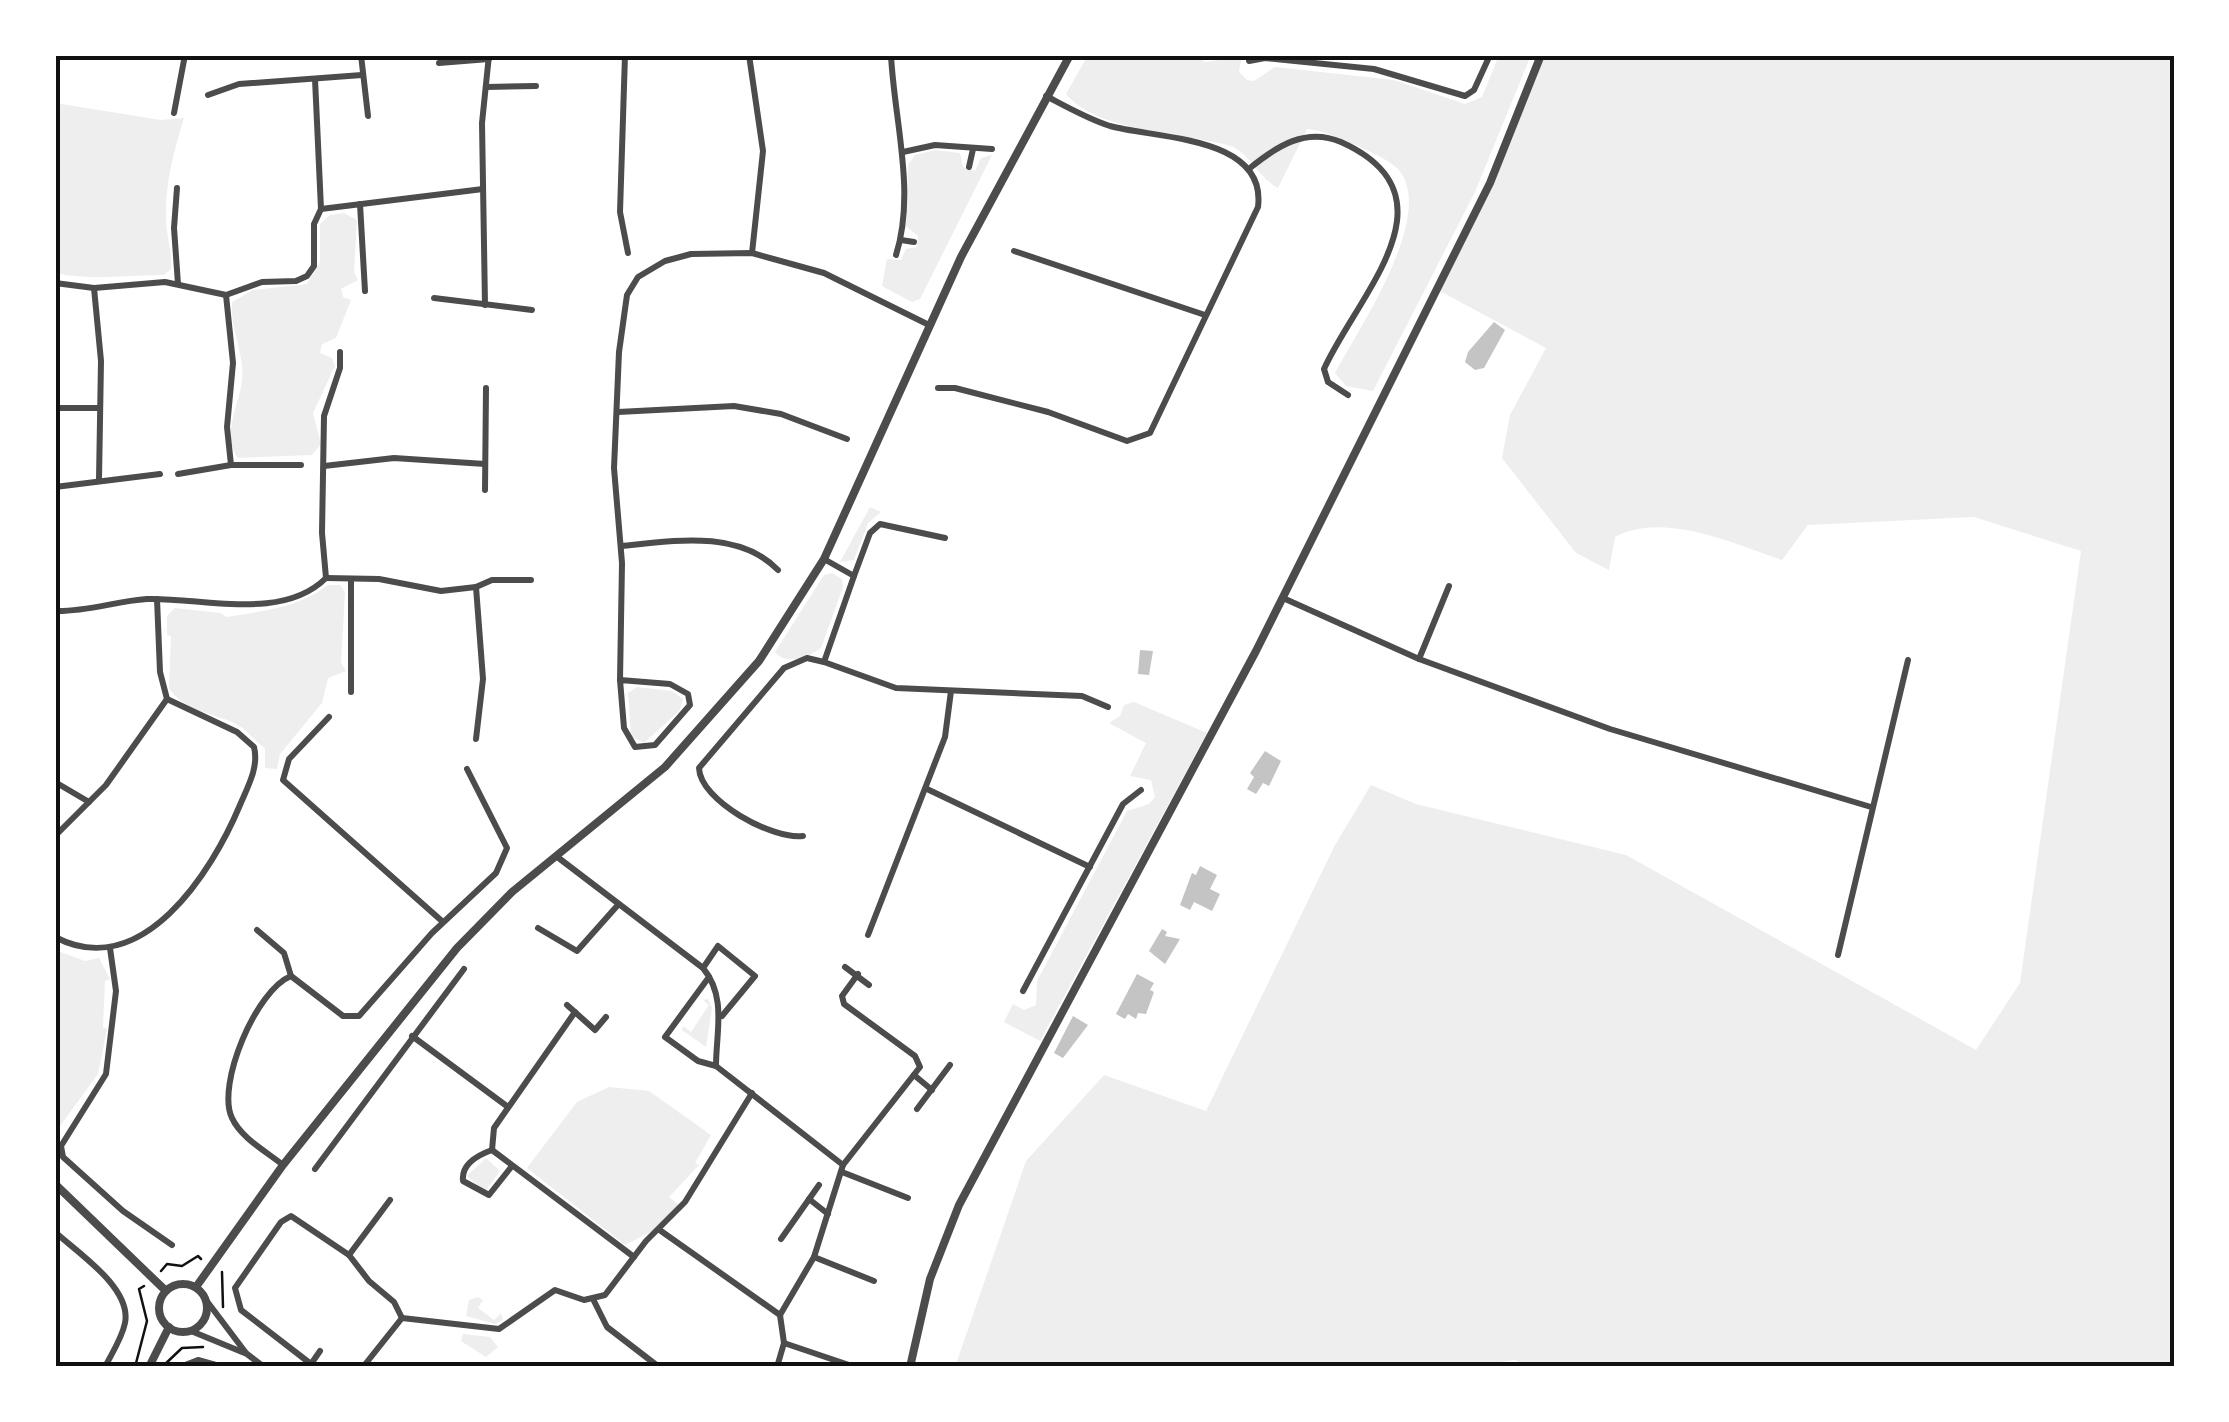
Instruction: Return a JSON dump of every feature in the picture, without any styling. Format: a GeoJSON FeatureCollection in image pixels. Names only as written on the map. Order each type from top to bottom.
{"type":"FeatureCollection","features":[{"type":"Feature","properties":{"kind":"street"},"geometry":{"type":"LineString","coordinates":[[174,112],[185,55]]}},
{"type":"Feature","properties":{"kind":"street"},"geometry":{"type":"LineString","coordinates":[[362,55],[368,116]]}},
{"type":"Feature","properties":{"kind":"street"},"geometry":{"type":"LineString","coordinates":[[625,55],[620,212],[628,253]]}},
{"type":"Feature","properties":{"kind":"street"},"geometry":{"type":"LineString","coordinates":[[748,55],[763,150],[752,252]]}},
{"type":"Feature","properties":{"kind":"street"},"geometry":{"type":"LineString","coordinates":[[891,55],[903,152],[901,240],[896,255]]}},
{"type":"Feature","properties":{"kind":"street"},"geometry":{"type":"LineString","coordinates":[[196,1287],[284,1165],[457,948],[556,856],[629,800],[700,732],[759,661],[824,559],[929,324],[1070,55]]}},
{"type":"Feature","properties":{"kind":"street"},"geometry":{"type":"LineString","coordinates":[[1249,61],[1265,58],[1374,69],[1465,96],[1474,90],[1490,55]]}},
{"type":"Feature","properties":{"kind":"street"},"geometry":{"type":"LineString","coordinates":[[910,1367],[930,1279],[959,1206],[1167,821],[1281,597],[1490,182],[1541,55]]}},
{"type":"Feature","properties":{"kind":"street"},"geometry":{"type":"LineString","coordinates":[[440,63],[489,57],[485,305]]}},
{"type":"Feature","properties":{"kind":"street"},"geometry":{"type":"LineString","coordinates":[[208,95],[241,84],[362,75]]}},
{"type":"Feature","properties":{"kind":"street"},"geometry":{"type":"LineString","coordinates":[[55,283],[94,288],[140,282],[178,284],[226,295],[262,282],[296,281],[307,276],[314,266],[314,224],[321,209],[314,79]]}},
{"type":"Feature","properties":{"kind":"street"},"geometry":{"type":"LineString","coordinates":[[486,87],[536,86]]}},
{"type":"Feature","properties":{"kind":"street"},"geometry":{"type":"LineString","coordinates":[[938,388],[977,392],[1127,441],[1138,440],[1150,433],[1258,207],[1260,191],[1250,168],[1232,154],[1104,124],[1046,96]]}},
{"type":"Feature","properties":{"kind":"street"},"geometry":{"type":"LineString","coordinates":[[1250,168],[1294,138],[1315,134],[1341,142],[1368,159],[1390,177],[1400,195],[1400,217],[1388,250],[1360,311],[1324,369],[1328,382],[1348,395]]}},
{"type":"Feature","properties":{"kind":"street"},"geometry":{"type":"LineString","coordinates":[[903,152],[935,145],[992,149]]}},
{"type":"Feature","properties":{"kind":"street"},"geometry":{"type":"LineString","coordinates":[[969,167],[973,149]]}},
{"type":"Feature","properties":{"kind":"street"},"geometry":{"type":"LineString","coordinates":[[178,188],[174,228],[178,284]]}},
{"type":"Feature","properties":{"kind":"street"},"geometry":{"type":"LineString","coordinates":[[321,209],[484,189]]}},
{"type":"Feature","properties":{"kind":"street"},"geometry":{"type":"LineString","coordinates":[[360,204],[365,291]]}},
{"type":"Feature","properties":{"kind":"street"},"geometry":{"type":"LineString","coordinates":[[901,240],[914,242]]}},
{"type":"Feature","properties":{"kind":"street"},"geometry":{"type":"LineString","coordinates":[[1014,251],[1205,315]]}},
{"type":"Feature","properties":{"kind":"street"},"geometry":{"type":"LineString","coordinates":[[620,680],[678,687],[688,694],[690,705],[654,745],[636,747],[624,728],[620,680],[620,546],[614,477],[623,316],[638,277],[691,254],[752,252],[824,273],[929,324]]}},
{"type":"Feature","properties":{"kind":"street"},"geometry":{"type":"LineString","coordinates":[[94,288],[99,480]]}},
{"type":"Feature","properties":{"kind":"street"},"geometry":{"type":"LineString","coordinates":[[226,295],[233,362],[227,427],[232,465]]}},
{"type":"Feature","properties":{"kind":"street"},"geometry":{"type":"LineString","coordinates":[[434,298],[532,310]]}},
{"type":"Feature","properties":{"kind":"street"},"geometry":{"type":"LineString","coordinates":[[326,578],[325,409],[340,368],[340,352]]}},
{"type":"Feature","properties":{"kind":"street"},"geometry":{"type":"LineString","coordinates":[[485,490],[486,388]]}},
{"type":"Feature","properties":{"kind":"street"},"geometry":{"type":"LineString","coordinates":[[618,412],[734,406],[781,414],[847,439]]}},
{"type":"Feature","properties":{"kind":"street"},"geometry":{"type":"LineString","coordinates":[[55,408],[99,408]]}},
{"type":"Feature","properties":{"kind":"street"},"geometry":{"type":"LineString","coordinates":[[324,466],[394,458],[485,464]]}},
{"type":"Feature","properties":{"kind":"street"},"geometry":{"type":"LineString","coordinates":[[178,474],[232,465],[301,465]]}},
{"type":"Feature","properties":{"kind":"street"},"geometry":{"type":"LineString","coordinates":[[55,487],[160,474]]}},
{"type":"Feature","properties":{"kind":"street"},"geometry":{"type":"LineString","coordinates":[[824,662],[870,533],[880,524],[946,538]]}},
{"type":"Feature","properties":{"kind":"street"},"geometry":{"type":"LineString","coordinates":[[620,546],[715,542],[764,557],[778,570]]}},
{"type":"Feature","properties":{"kind":"street"},"geometry":{"type":"LineString","coordinates":[[824,559],[854,576]]}},
{"type":"Feature","properties":{"kind":"street"},"geometry":{"type":"LineString","coordinates":[[55,610],[157,599],[227,606],[304,594],[326,578],[379,579],[441,591],[476,587],[492,580],[531,580]]}},
{"type":"Feature","properties":{"kind":"street"},"geometry":{"type":"LineString","coordinates":[[351,580],[351,692]]}},
{"type":"Feature","properties":{"kind":"street"},"geometry":{"type":"LineString","coordinates":[[1419,659],[1449,586]]}},
{"type":"Feature","properties":{"kind":"street"},"geometry":{"type":"LineString","coordinates":[[476,587],[482,679],[476,738]]}},
{"type":"Feature","properties":{"kind":"street"},"geometry":{"type":"LineString","coordinates":[[1281,597],[1419,659],[1610,729],[1871,807]]}},
{"type":"Feature","properties":{"kind":"street"},"geometry":{"type":"LineString","coordinates":[[55,937],[89,948],[110,948],[156,924],[195,888],[215,860],[254,769],[256,751],[243,735],[167,700],[160,676],[157,599]]}},
{"type":"Feature","properties":{"kind":"street"},"geometry":{"type":"LineString","coordinates":[[803,836],[782,836],[758,826],[710,791],[699,768],[784,668],[807,658],[884,686],[1082,696],[1108,706]]}},
{"type":"Feature","properties":{"kind":"street"},"geometry":{"type":"LineString","coordinates":[[1838,955],[1908,660]]}},
{"type":"Feature","properties":{"kind":"street"},"geometry":{"type":"LineString","coordinates":[[868,935],[926,789],[948,724],[951,691]]}},
{"type":"Feature","properties":{"kind":"street"},"geometry":{"type":"LineString","coordinates":[[55,836],[89,802],[167,700]]}},
{"type":"Feature","properties":{"kind":"street"},"geometry":{"type":"LineString","coordinates":[[329,717],[289,759],[283,780],[443,922]]}},
{"type":"Feature","properties":{"kind":"street"},"geometry":{"type":"LineString","coordinates":[[257,930],[284,953],[291,976],[343,1016],[360,1016],[443,922],[496,872],[507,854],[466,769]]}},
{"type":"Feature","properties":{"kind":"street"},"geometry":{"type":"LineString","coordinates":[[55,782],[89,802]]}},
{"type":"Feature","properties":{"kind":"street"},"geometry":{"type":"LineString","coordinates":[[926,789],[1090,867]]}},
{"type":"Feature","properties":{"kind":"street"},"geometry":{"type":"LineString","coordinates":[[1023,991],[1124,804],[1141,790]]}},
{"type":"Feature","properties":{"kind":"street"},"geometry":{"type":"LineString","coordinates":[[556,856],[710,976],[721,1017],[716,1066]]}},
{"type":"Feature","properties":{"kind":"street"},"geometry":{"type":"LineString","coordinates":[[538,928],[577,951],[618,906]]}},
{"type":"Feature","properties":{"kind":"street"},"geometry":{"type":"LineString","coordinates":[[703,968],[718,946],[755,976],[721,1017]]}},
{"type":"Feature","properties":{"kind":"street"},"geometry":{"type":"LineString","coordinates":[[110,948],[116,992],[106,1074],[61,1146],[63,1157],[124,1211],[172,1245]]}},
{"type":"Feature","properties":{"kind":"street"},"geometry":{"type":"LineString","coordinates":[[845,967],[869,984]]}},
{"type":"Feature","properties":{"kind":"street"},"geometry":{"type":"LineString","coordinates":[[315,1169],[464,969]]}},
{"type":"Feature","properties":{"kind":"street"},"geometry":{"type":"LineString","coordinates":[[778,1367],[784,1343],[780,1315],[814,1257],[843,1168],[914,1076],[918,1059],[844,1004],[842,996],[858,974]]}},
{"type":"Feature","properties":{"kind":"street"},"geometry":{"type":"LineString","coordinates":[[284,1165],[241,1131],[230,1110],[238,1050],[248,1022],[280,983],[291,976]]}},
{"type":"Feature","properties":{"kind":"street"},"geometry":{"type":"LineString","coordinates":[[710,976],[665,1037],[698,1061],[716,1066],[843,1168],[908,1198]]}},
{"type":"Feature","properties":{"kind":"street"},"geometry":{"type":"LineString","coordinates":[[567,1005],[596,1030],[606,1017]]}},
{"type":"Feature","properties":{"kind":"street"},"geometry":{"type":"LineString","coordinates":[[492,1150],[492,1133],[575,1012]]}},
{"type":"Feature","properties":{"kind":"street"},"geometry":{"type":"LineString","coordinates":[[412,1036],[508,1107]]}},
{"type":"Feature","properties":{"kind":"street"},"geometry":{"type":"LineString","coordinates":[[917,1110],[950,1066]]}},
{"type":"Feature","properties":{"kind":"street"},"geometry":{"type":"LineString","coordinates":[[914,1076],[932,1090]]}},
{"type":"Feature","properties":{"kind":"street"},"geometry":{"type":"LineString","coordinates":[[402,1318],[494,1330],[510,1325],[555,1290],[594,1301],[605,1295],[685,1202],[752,1093]]}},
{"type":"Feature","properties":{"kind":"street"},"geometry":{"type":"LineString","coordinates":[[492,1150],[474,1158],[462,1173],[463,1181],[489,1196],[512,1166]]}},
{"type":"Feature","properties":{"kind":"street"},"geometry":{"type":"LineString","coordinates":[[492,1150],[634,1257]]}},
{"type":"Feature","properties":{"kind":"street"},"geometry":{"type":"LineString","coordinates":[[55,1184],[166,1290]]}},
{"type":"Feature","properties":{"kind":"street"},"geometry":{"type":"LineString","coordinates":[[781,1239],[820,1184]]}},
{"type":"Feature","properties":{"kind":"street"},"geometry":{"type":"LineString","coordinates":[[809,1199],[828,1214]]}},
{"type":"Feature","properties":{"kind":"street"},"geometry":{"type":"LineString","coordinates":[[349,1255],[390,1200]]}},
{"type":"Feature","properties":{"kind":"street"},"geometry":{"type":"LineString","coordinates":[[320,1351],[310,1364],[241,1310],[234,1288],[286,1217],[296,1217],[349,1255],[372,1285],[394,1302],[402,1318]]}},
{"type":"Feature","properties":{"kind":"street"},"geometry":{"type":"LineString","coordinates":[[661,1231],[780,1315]]}},
{"type":"Feature","properties":{"kind":"street"},"geometry":{"type":"LineString","coordinates":[[55,1232],[111,1284],[124,1305],[124,1327],[106,1367]]}},
{"type":"Feature","properties":{"kind":"street"},"geometry":{"type":"LineString","coordinates":[[814,1257],[874,1281]]}},
{"type":"Feature","properties":{"kind":"street"},"geometry":{"type":"LineString","coordinates":[[169,1328],[159,1306],[166,1290],[180,1283],[196,1287],[246,1354]]}},
{"type":"Feature","properties":{"kind":"street"},"geometry":{"type":"LineString","coordinates":[[191,1331],[203,1322],[206,1300]]}},
{"type":"Feature","properties":{"kind":"street"},"geometry":{"type":"LineString","coordinates":[[594,1301],[602,1323],[659,1367]]}},
{"type":"Feature","properties":{"kind":"street"},"geometry":{"type":"LineString","coordinates":[[362,1367],[402,1318]]}},
{"type":"Feature","properties":{"kind":"street"},"geometry":{"type":"LineString","coordinates":[[169,1328],[191,1331],[246,1354],[264,1367]]}},
{"type":"Feature","properties":{"kind":"street"},"geometry":{"type":"LineString","coordinates":[[149,1367],[169,1328]]}},
{"type":"Feature","properties":{"kind":"street"},"geometry":{"type":"LineString","coordinates":[[784,1343],[852,1366]]}},
{"type":"Feature","properties":{"kind":"street"},"geometry":{"type":"LineString","coordinates":[[180,1367],[205,1360],[223,1367]]}},
{"type":"Feature","properties":{"kind":"path"},"geometry":{"type":"LineString","coordinates":[[135,1367],[148,1322],[139,1289],[155,1280],[167,1264],[182,1266],[195,1258],[201,1259]]}},
{"type":"Feature","properties":{"kind":"path"},"geometry":{"type":"LineString","coordinates":[[221,1272],[221,1300],[226,1313]]}},
{"type":"Feature","properties":{"kind":"path"},"geometry":{"type":"LineString","coordinates":[[162,1367],[182,1348],[204,1347]]}},
{"type":"Feature","properties":{"kind":"shaded area"},"geometry":{"type":"Polygon","coordinates":[[[1088,55],[1196,55],[1205,62],[1219,60],[1220,55],[1242,55],[1239,72],[1247,80],[1254,81],[1275,67],[1394,80],[1465,104],[1482,97],[1499,55],[1531,55],[1475,192],[1373,391],[1346,386],[1335,373],[1375,302],[1401,242],[1408,214],[1408,189],[1398,169],[1358,146],[1307,129],[1278,188],[1234,147],[1144,130],[1080,107],[1066,94],[1088,55]]]}},
{"type":"Feature","properties":{"kind":"shaded area"},"geometry":{"type":"Polygon","coordinates":[[[1541,55],[2174,55],[2174,1367],[1528,1367],[1515,1360],[1500,1362],[1498,1367],[955,1367],[1026,1161],[1104,1075],[1206,1111],[1335,845],[1371,785],[1416,804],[1626,855],[1976,1050],[2020,983],[2081,551],[1974,517],[1808,525],[1782,560],[1699,533],[1655,527],[1615,537],[1609,570],[1576,553],[1502,458],[1510,415],[1546,348],[1436,289],[1490,183],[1541,55]]]}},
{"type":"Feature","properties":{"kind":"shaded area"},"geometry":{"type":"Polygon","coordinates":[[[55,103],[161,120],[184,118],[168,182],[166,221],[171,269],[164,275],[96,277],[55,273],[55,103]]]}},
{"type":"Feature","properties":{"kind":"shaded area"},"geometry":{"type":"Polygon","coordinates":[[[935,150],[960,153],[963,167],[975,171],[981,158],[992,155],[920,299],[912,302],[882,286],[887,259],[901,260],[906,249],[917,247],[918,236],[906,226],[908,165],[915,155],[935,150]]]}},
{"type":"Feature","properties":{"kind":"shaded area"},"geometry":{"type":"Polygon","coordinates":[[[344,213],[357,220],[354,272],[358,280],[341,289],[343,297],[351,300],[336,338],[322,344],[320,353],[332,358],[335,366],[313,413],[321,444],[312,455],[238,458],[231,430],[242,371],[232,302],[253,290],[307,284],[320,262],[320,224],[330,215],[344,213]]]}},
{"type":"Feature","properties":{"kind":"shaded area"},"geometry":{"type":"Polygon","coordinates":[[[870,507],[881,512],[868,523],[854,560],[840,562],[870,507]]]}},
{"type":"Feature","properties":{"kind":"shaded area"},"geometry":{"type":"Polygon","coordinates":[[[832,573],[842,579],[843,587],[821,648],[797,659],[779,656],[775,652],[824,575],[832,573]]]}},
{"type":"Feature","properties":{"kind":"shaded area"},"geometry":{"type":"Polygon","coordinates":[[[328,585],[340,585],[345,592],[341,663],[346,671],[328,678],[322,703],[280,754],[277,769],[265,768],[265,748],[243,729],[190,706],[169,688],[171,636],[167,635],[167,616],[175,608],[221,613],[226,617],[267,610],[305,599],[328,585]]]}},
{"type":"Feature","properties":{"kind":"shaded area"},"geometry":{"type":"Polygon","coordinates":[[[637,687],[672,691],[683,699],[680,710],[644,743],[631,736],[628,693],[637,687]]]}},
{"type":"Feature","properties":{"kind":"shaded area"},"geometry":{"type":"Polygon","coordinates":[[[1134,702],[1207,733],[1040,1041],[1004,1022],[1013,1004],[1024,1010],[1036,1005],[1037,981],[1127,811],[1149,804],[1155,797],[1151,780],[1130,776],[1146,743],[1109,723],[1120,716],[1124,705],[1134,702]]]}},
{"type":"Feature","properties":{"kind":"shaded area"},"geometry":{"type":"Polygon","coordinates":[[[55,950],[85,961],[99,958],[110,979],[105,981],[103,1027],[107,1029],[98,1074],[55,1133],[55,950]]]}},
{"type":"Feature","properties":{"kind":"shaded area"},"geometry":{"type":"Polygon","coordinates":[[[708,999],[712,1008],[706,1047],[682,1030],[683,1026],[691,1032],[709,1005],[703,1000],[708,999]]]}},
{"type":"Feature","properties":{"kind":"shaded area"},"geometry":{"type":"Polygon","coordinates":[[[609,1087],[649,1091],[711,1135],[695,1163],[699,1165],[669,1197],[679,1205],[660,1227],[625,1245],[527,1168],[577,1102],[609,1087]]]}},
{"type":"Feature","properties":{"kind":"shaded area"},"geometry":{"type":"Polygon","coordinates":[[[486,1158],[500,1171],[485,1192],[467,1176],[486,1158]]]}},
{"type":"Feature","properties":{"kind":"shaded area"},"geometry":{"type":"Polygon","coordinates":[[[469,1300],[483,1300],[478,1308],[494,1320],[501,1313],[503,1320],[495,1324],[466,1316],[469,1300]]]}},
{"type":"Feature","properties":{"kind":"shaded area"},"geometry":{"type":"Polygon","coordinates":[[[463,1334],[490,1337],[498,1347],[486,1357],[461,1341],[463,1334]]]}},
{"type":"Feature","properties":{"kind":"building"},"geometry":{"type":"Polygon","coordinates":[[[1494,322],[1505,330],[1484,368],[1475,370],[1465,362],[1468,352],[1494,322]]]}},
{"type":"Feature","properties":{"kind":"building"},"geometry":{"type":"Polygon","coordinates":[[[1140,650],[1153,651],[1149,675],[1138,674],[1140,650]]]}},
{"type":"Feature","properties":{"kind":"building"},"geometry":{"type":"Polygon","coordinates":[[[1265,751],[1281,761],[1269,786],[1263,783],[1256,794],[1247,789],[1254,777],[1250,773],[1265,751]]]}},
{"type":"Feature","properties":{"kind":"building"},"geometry":{"type":"Polygon","coordinates":[[[1200,866],[1217,875],[1210,889],[1220,894],[1212,911],[1194,902],[1190,910],[1180,905],[1192,873],[1196,875],[1200,866]]]}},
{"type":"Feature","properties":{"kind":"building"},"geometry":{"type":"Polygon","coordinates":[[[1162,929],[1167,932],[1165,936],[1180,939],[1165,964],[1149,951],[1162,929]]]}},
{"type":"Feature","properties":{"kind":"building"},"geometry":{"type":"Polygon","coordinates":[[[1137,974],[1154,983],[1150,990],[1154,992],[1146,1014],[1138,1013],[1136,1019],[1128,1014],[1125,1019],[1116,1014],[1137,974]]]}},
{"type":"Feature","properties":{"kind":"building"},"geometry":{"type":"Polygon","coordinates":[[[1073,1016],[1088,1025],[1063,1058],[1054,1053],[1073,1016]]]}}]}
